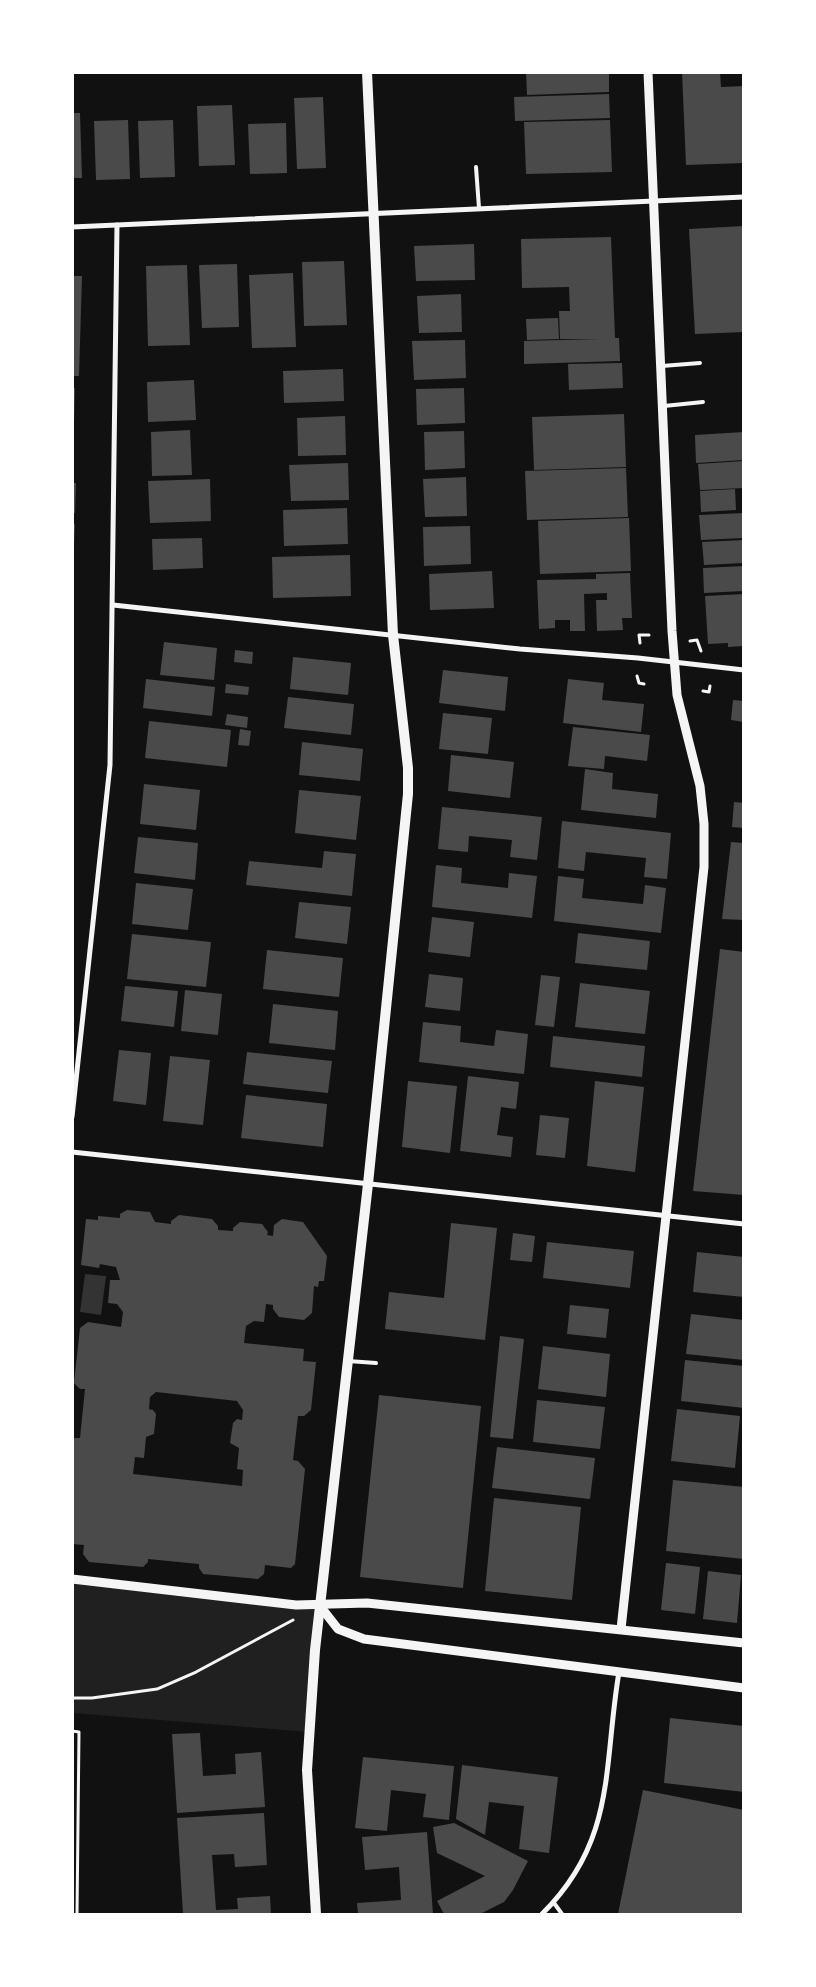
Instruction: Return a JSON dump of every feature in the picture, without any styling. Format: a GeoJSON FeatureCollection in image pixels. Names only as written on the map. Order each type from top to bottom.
{"type":"FeatureCollection","features":[{"type":"Feature","properties":{"kind":"main road"},"geometry":{"type":"LineString","coordinates":[[316,1914],[307,1770],[309,1717],[368,1184],[408,794],[408,768],[393,635],[367,72]]}},
{"type":"Feature","properties":{"kind":"street"},"geometry":{"type":"LineString","coordinates":[[621,1629],[704,867],[704,824],[700,786],[677,695],[674,662],[648,72]]}},
{"type":"Feature","properties":{"kind":"street"},"geometry":{"type":"LineString","coordinates":[[72,227],[744,197]]}},
{"type":"Feature","properties":{"kind":"street"},"geometry":{"type":"LineString","coordinates":[[72,1117],[110,765],[117,225]]}},
{"type":"Feature","properties":{"kind":"street"},"geometry":{"type":"LineString","coordinates":[[113,605],[520,649],[744,670]]}},
{"type":"Feature","properties":{"kind":"street"},"geometry":{"type":"LineString","coordinates":[[72,1152],[744,1224]]}},
{"type":"Feature","properties":{"kind":"street"},"geometry":{"type":"LineString","coordinates":[[72,1579],[296,1606],[367,1603],[621,1629],[744,1644]]}},
{"type":"Feature","properties":{"kind":"street"},"geometry":{"type":"LineString","coordinates":[[320,1606],[338,1629],[364,1639],[744,1688]]}},
{"type":"Feature","properties":{"kind":"street"},"geometry":{"type":"LineString","coordinates":[[542,1914],[554,1903],[582,1862],[597,1827],[607,1788],[619,1672]]}},
{"type":"Feature","properties":{"kind":"lane"},"geometry":{"type":"LineString","coordinates":[[476,167],[478,208]]}},
{"type":"Feature","properties":{"kind":"lane"},"geometry":{"type":"LineString","coordinates":[[661,366],[700,363]]}},
{"type":"Feature","properties":{"kind":"lane"},"geometry":{"type":"LineString","coordinates":[[664,406],[703,402]]}},
{"type":"Feature","properties":{"kind":"lane"},"geometry":{"type":"LineString","coordinates":[[348,1361],[376,1363]]}},
{"type":"Feature","properties":{"kind":"lane"},"geometry":{"type":"LineString","coordinates":[[554,1903],[562,1914]]}},
{"type":"Feature","properties":{"kind":"path"},"geometry":{"type":"LineString","coordinates":[[640,643],[639,635],[649,636]]}},
{"type":"Feature","properties":{"kind":"path"},"geometry":{"type":"LineString","coordinates":[[690,641],[697,640],[701,652]]}},
{"type":"Feature","properties":{"kind":"path"},"geometry":{"type":"LineString","coordinates":[[637,676],[639,683],[644,684]]}},
{"type":"Feature","properties":{"kind":"path"},"geometry":{"type":"LineString","coordinates":[[703,691],[709,692],[710,686]]}},
{"type":"Feature","properties":{"kind":"path"},"geometry":{"type":"LineString","coordinates":[[72,1698],[92,1698],[158,1689],[196,1672],[295,1619]]}},
{"type":"Feature","properties":{"kind":"path"},"geometry":{"type":"LineString","coordinates":[[72,1731],[80,1732],[77,1914]]}},
{"type":"Feature","properties":{"kind":"shaded area"},"geometry":{"type":"Polygon","coordinates":[[[85,1274],[106,1276],[101,1315],[80,1312],[85,1274]]]}},
{"type":"Feature","properties":{"kind":"shaded area"},"geometry":{"type":"Polygon","coordinates":[[[72,1579],[320,1606],[309,1732],[73,1713],[72,1579]]]}},
{"type":"Feature","properties":{"kind":"building"},"geometry":{"type":"Polygon","coordinates":[[[526,72],[609,72],[609,92],[527,95],[526,72]]]}},
{"type":"Feature","properties":{"kind":"building"},"geometry":{"type":"Polygon","coordinates":[[[682,72],[720,72],[721,87],[744,86],[744,163],[686,165],[682,72]]]}},
{"type":"Feature","properties":{"kind":"building"},"geometry":{"type":"Polygon","coordinates":[[[609,94],[610,118],[515,121],[514,97],[609,94]]]}},
{"type":"Feature","properties":{"kind":"building"},"geometry":{"type":"Polygon","coordinates":[[[323,97],[326,168],[297,169],[294,98],[323,97]]]}},
{"type":"Feature","properties":{"kind":"building"},"geometry":{"type":"Polygon","coordinates":[[[232,105],[235,165],[199,166],[197,106],[232,105]]]}},
{"type":"Feature","properties":{"kind":"building"},"geometry":{"type":"Polygon","coordinates":[[[72,113],[80,113],[82,178],[72,178],[72,113]]]}},
{"type":"Feature","properties":{"kind":"building"},"geometry":{"type":"Polygon","coordinates":[[[128,120],[130,179],[96,180],[94,121],[128,120]]]}},
{"type":"Feature","properties":{"kind":"building"},"geometry":{"type":"Polygon","coordinates":[[[173,120],[175,177],[140,178],[138,121],[173,120]]]}},
{"type":"Feature","properties":{"kind":"building"},"geometry":{"type":"Polygon","coordinates":[[[610,120],[612,172],[526,174],[524,122],[610,120]]]}},
{"type":"Feature","properties":{"kind":"building"},"geometry":{"type":"Polygon","coordinates":[[[286,123],[287,173],[250,174],[248,124],[286,123]]]}},
{"type":"Feature","properties":{"kind":"building"},"geometry":{"type":"Polygon","coordinates":[[[744,226],[744,332],[695,334],[689,229],[744,226]]]}},
{"type":"Feature","properties":{"kind":"building"},"geometry":{"type":"Polygon","coordinates":[[[611,237],[615,338],[619,338],[620,361],[524,364],[524,341],[599,339],[560,339],[559,311],[570,311],[569,287],[522,288],[521,239],[611,237]]]}},
{"type":"Feature","properties":{"kind":"building"},"geometry":{"type":"Polygon","coordinates":[[[474,244],[475,280],[416,281],[414,246],[474,244]]]}},
{"type":"Feature","properties":{"kind":"building"},"geometry":{"type":"Polygon","coordinates":[[[344,261],[347,325],[304,326],[302,262],[344,261]]]}},
{"type":"Feature","properties":{"kind":"building"},"geometry":{"type":"Polygon","coordinates":[[[237,264],[239,327],[202,328],[199,265],[237,264]]]}},
{"type":"Feature","properties":{"kind":"building"},"geometry":{"type":"Polygon","coordinates":[[[187,265],[190,345],[148,346],[146,266],[187,265]]]}},
{"type":"Feature","properties":{"kind":"building"},"geometry":{"type":"Polygon","coordinates":[[[293,273],[296,347],[252,348],[249,275],[293,273]]]}},
{"type":"Feature","properties":{"kind":"building"},"geometry":{"type":"Polygon","coordinates":[[[72,276],[82,276],[79,376],[72,376],[72,276]]]}},
{"type":"Feature","properties":{"kind":"building"},"geometry":{"type":"Polygon","coordinates":[[[461,294],[462,332],[419,333],[417,296],[461,294]]]}},
{"type":"Feature","properties":{"kind":"building"},"geometry":{"type":"Polygon","coordinates":[[[558,318],[559,339],[527,340],[526,319],[558,318]]]}},
{"type":"Feature","properties":{"kind":"building"},"geometry":{"type":"Polygon","coordinates":[[[465,340],[466,378],[414,380],[412,341],[465,340]]]}},
{"type":"Feature","properties":{"kind":"building"},"geometry":{"type":"Polygon","coordinates":[[[622,363],[623,388],[569,390],[568,364],[622,363]]]}},
{"type":"Feature","properties":{"kind":"building"},"geometry":{"type":"Polygon","coordinates":[[[343,369],[344,401],[284,403],[283,371],[343,369]]]}},
{"type":"Feature","properties":{"kind":"building"},"geometry":{"type":"Polygon","coordinates":[[[194,380],[196,420],[148,422],[147,382],[194,380]]]}},
{"type":"Feature","properties":{"kind":"building"},"geometry":{"type":"Polygon","coordinates":[[[72,388],[75,388],[74,424],[72,424],[72,388]]]}},
{"type":"Feature","properties":{"kind":"building"},"geometry":{"type":"Polygon","coordinates":[[[464,388],[465,423],[417,425],[416,389],[464,388]]]}},
{"type":"Feature","properties":{"kind":"building"},"geometry":{"type":"Polygon","coordinates":[[[624,414],[626,467],[534,470],[532,417],[624,414]]]}},
{"type":"Feature","properties":{"kind":"building"},"geometry":{"type":"Polygon","coordinates":[[[345,416],[346,455],[298,456],[297,418],[345,416]]]}},
{"type":"Feature","properties":{"kind":"building"},"geometry":{"type":"Polygon","coordinates":[[[190,430],[192,475],[152,476],[151,432],[190,430]]]}},
{"type":"Feature","properties":{"kind":"building"},"geometry":{"type":"Polygon","coordinates":[[[464,431],[465,468],[425,470],[424,432],[464,431]]]}},
{"type":"Feature","properties":{"kind":"building"},"geometry":{"type":"Polygon","coordinates":[[[744,432],[744,460],[696,463],[695,435],[744,432]]]}},
{"type":"Feature","properties":{"kind":"building"},"geometry":{"type":"Polygon","coordinates":[[[744,461],[744,488],[700,490],[698,464],[744,461]]]}},
{"type":"Feature","properties":{"kind":"building"},"geometry":{"type":"Polygon","coordinates":[[[348,463],[349,500],[291,501],[289,465],[348,463]]]}},
{"type":"Feature","properties":{"kind":"building"},"geometry":{"type":"Polygon","coordinates":[[[626,468],[628,517],[527,520],[525,471],[626,468]]]}},
{"type":"Feature","properties":{"kind":"building"},"geometry":{"type":"Polygon","coordinates":[[[466,477],[467,516],[425,517],[423,479],[466,477]]]}},
{"type":"Feature","properties":{"kind":"building"},"geometry":{"type":"Polygon","coordinates":[[[210,479],[211,521],[150,523],[148,481],[210,479]]]}},
{"type":"Feature","properties":{"kind":"building"},"geometry":{"type":"Polygon","coordinates":[[[72,483],[76,483],[75,513],[72,513],[72,483]]]}},
{"type":"Feature","properties":{"kind":"building"},"geometry":{"type":"Polygon","coordinates":[[[735,489],[736,510],[701,512],[700,491],[735,489]]]}},
{"type":"Feature","properties":{"kind":"building"},"geometry":{"type":"Polygon","coordinates":[[[347,508],[348,544],[284,546],[283,510],[347,508]]]}},
{"type":"Feature","properties":{"kind":"building"},"geometry":{"type":"Polygon","coordinates":[[[744,513],[744,538],[701,540],[699,515],[744,513]]]}},
{"type":"Feature","properties":{"kind":"building"},"geometry":{"type":"Polygon","coordinates":[[[629,518],[631,571],[540,574],[538,521],[629,518]]]}},
{"type":"Feature","properties":{"kind":"building"},"geometry":{"type":"Polygon","coordinates":[[[72,524],[75,524],[74,545],[72,545],[72,524]]]}},
{"type":"Feature","properties":{"kind":"building"},"geometry":{"type":"Polygon","coordinates":[[[470,526],[471,564],[424,566],[423,527],[470,526]]]}},
{"type":"Feature","properties":{"kind":"building"},"geometry":{"type":"Polygon","coordinates":[[[202,538],[203,568],[153,570],[152,539],[202,538]]]}},
{"type":"Feature","properties":{"kind":"building"},"geometry":{"type":"Polygon","coordinates":[[[744,540],[744,563],[704,565],[702,542],[744,540]]]}},
{"type":"Feature","properties":{"kind":"building"},"geometry":{"type":"Polygon","coordinates":[[[350,555],[351,596],[273,598],[272,557],[350,555]]]}},
{"type":"Feature","properties":{"kind":"building"},"geometry":{"type":"Polygon","coordinates":[[[744,566],[744,591],[704,593],[703,568],[744,566]]]}},
{"type":"Feature","properties":{"kind":"building"},"geometry":{"type":"Polygon","coordinates":[[[492,571],[494,608],[430,610],[429,574],[492,571]]]}},
{"type":"Feature","properties":{"kind":"building"},"geometry":{"type":"Polygon","coordinates":[[[630,573],[632,618],[622,618],[623,630],[597,631],[596,600],[607,600],[607,593],[584,594],[585,631],[570,631],[570,620],[555,620],[555,628],[539,629],[537,580],[596,579],[596,574],[630,573]]]}},
{"type":"Feature","properties":{"kind":"building"},"geometry":{"type":"Polygon","coordinates":[[[744,594],[744,646],[728,647],[728,643],[708,644],[705,596],[744,594]]]}},
{"type":"Feature","properties":{"kind":"building"},"geometry":{"type":"Polygon","coordinates":[[[164,642],[217,648],[214,680],[160,675],[164,642]]]}},
{"type":"Feature","properties":{"kind":"building"},"geometry":{"type":"Polygon","coordinates":[[[235,650],[253,652],[252,664],[234,662],[235,650]]]}},
{"type":"Feature","properties":{"kind":"building"},"geometry":{"type":"Polygon","coordinates":[[[293,657],[351,663],[348,695],[290,689],[293,657]]]}},
{"type":"Feature","properties":{"kind":"building"},"geometry":{"type":"Polygon","coordinates":[[[443,670],[508,677],[505,711],[439,703],[443,670]]]}},
{"type":"Feature","properties":{"kind":"building"},"geometry":{"type":"Polygon","coordinates":[[[146,679],[215,687],[212,716],[143,708],[146,679]]]}},
{"type":"Feature","properties":{"kind":"building"},"geometry":{"type":"Polygon","coordinates":[[[568,679],[604,683],[602,700],[644,704],[641,732],[563,723],[568,679]]]}},
{"type":"Feature","properties":{"kind":"building"},"geometry":{"type":"Polygon","coordinates":[[[226,684],[249,687],[248,695],[225,693],[226,684]]]}},
{"type":"Feature","properties":{"kind":"building"},"geometry":{"type":"Polygon","coordinates":[[[288,697],[354,704],[351,735],[284,728],[288,697]]]}},
{"type":"Feature","properties":{"kind":"building"},"geometry":{"type":"Polygon","coordinates":[[[733,700],[744,701],[744,722],[731,720],[733,700]]]}},
{"type":"Feature","properties":{"kind":"building"},"geometry":{"type":"Polygon","coordinates":[[[443,713],[492,718],[488,754],[439,749],[443,713]]]}},
{"type":"Feature","properties":{"kind":"building"},"geometry":{"type":"Polygon","coordinates":[[[227,714],[248,717],[247,728],[225,725],[227,714]]]}},
{"type":"Feature","properties":{"kind":"building"},"geometry":{"type":"Polygon","coordinates":[[[149,721],[231,730],[227,767],[145,758],[149,721]]]}},
{"type":"Feature","properties":{"kind":"building"},"geometry":{"type":"Polygon","coordinates":[[[573,727],[650,735],[647,761],[605,756],[604,769],[568,766],[573,727]]]}},
{"type":"Feature","properties":{"kind":"building"},"geometry":{"type":"Polygon","coordinates":[[[240,729],[251,731],[249,746],[238,745],[240,729]]]}},
{"type":"Feature","properties":{"kind":"building"},"geometry":{"type":"Polygon","coordinates":[[[302,742],[363,749],[360,781],[299,775],[302,742]]]}},
{"type":"Feature","properties":{"kind":"building"},"geometry":{"type":"Polygon","coordinates":[[[451,755],[514,762],[510,798],[448,791],[451,755]]]}},
{"type":"Feature","properties":{"kind":"building"},"geometry":{"type":"Polygon","coordinates":[[[585,769],[613,773],[612,789],[658,794],[656,818],[581,810],[585,769]]]}},
{"type":"Feature","properties":{"kind":"building"},"geometry":{"type":"Polygon","coordinates":[[[144,784],[200,790],[196,830],[140,824],[144,784]]]}},
{"type":"Feature","properties":{"kind":"building"},"geometry":{"type":"Polygon","coordinates":[[[299,790],[361,796],[356,840],[295,833],[299,790]]]}},
{"type":"Feature","properties":{"kind":"building"},"geometry":{"type":"Polygon","coordinates":[[[734,802],[744,803],[744,828],[732,827],[734,802]]]}},
{"type":"Feature","properties":{"kind":"building"},"geometry":{"type":"Polygon","coordinates":[[[442,807],[542,817],[537,860],[510,857],[512,840],[469,836],[468,852],[438,849],[442,807]]]}},
{"type":"Feature","properties":{"kind":"building"},"geometry":{"type":"Polygon","coordinates":[[[562,821],[671,833],[667,879],[644,877],[646,858],[586,852],[584,871],[558,868],[562,821]]]}},
{"type":"Feature","properties":{"kind":"building"},"geometry":{"type":"Polygon","coordinates":[[[138,837],[198,843],[195,880],[134,873],[138,837]]]}},
{"type":"Feature","properties":{"kind":"building"},"geometry":{"type":"Polygon","coordinates":[[[731,842],[744,843],[744,920],[722,919],[731,842]]]}},
{"type":"Feature","properties":{"kind":"building"},"geometry":{"type":"Polygon","coordinates":[[[324,851],[356,854],[352,896],[246,885],[249,861],[322,868],[324,851]]]}},
{"type":"Feature","properties":{"kind":"building"},"geometry":{"type":"Polygon","coordinates":[[[436,865],[462,868],[461,883],[508,888],[509,873],[537,876],[532,918],[432,907],[436,865]]]}},
{"type":"Feature","properties":{"kind":"building"},"geometry":{"type":"Polygon","coordinates":[[[558,876],[584,879],[582,898],[643,904],[645,885],[666,888],[661,933],[554,921],[558,876]]]}},
{"type":"Feature","properties":{"kind":"building"},"geometry":{"type":"Polygon","coordinates":[[[136,883],[193,889],[188,930],[132,924],[136,883]]]}},
{"type":"Feature","properties":{"kind":"building"},"geometry":{"type":"Polygon","coordinates":[[[299,902],[351,907],[347,944],[295,938],[299,902]]]}},
{"type":"Feature","properties":{"kind":"building"},"geometry":{"type":"Polygon","coordinates":[[[432,917],[474,922],[470,957],[428,952],[432,917]]]}},
{"type":"Feature","properties":{"kind":"building"},"geometry":{"type":"Polygon","coordinates":[[[578,933],[650,941],[647,970],[575,963],[578,933]]]}},
{"type":"Feature","properties":{"kind":"building"},"geometry":{"type":"Polygon","coordinates":[[[132,934],[211,942],[206,987],[127,979],[132,934]]]}},
{"type":"Feature","properties":{"kind":"building"},"geometry":{"type":"Polygon","coordinates":[[[720,949],[744,952],[744,1195],[693,1191],[720,949]]]}},
{"type":"Feature","properties":{"kind":"building"},"geometry":{"type":"Polygon","coordinates":[[[267,950],[343,958],[339,997],[263,989],[267,950]]]}},
{"type":"Feature","properties":{"kind":"building"},"geometry":{"type":"Polygon","coordinates":[[[429,974],[463,978],[460,1011],[425,1007],[429,974]]]}},
{"type":"Feature","properties":{"kind":"building"},"geometry":{"type":"Polygon","coordinates":[[[541,975],[560,977],[554,1027],[535,1025],[541,975]]]}},
{"type":"Feature","properties":{"kind":"building"},"geometry":{"type":"Polygon","coordinates":[[[580,983],[650,991],[645,1034],[575,1027],[580,983]]]}},
{"type":"Feature","properties":{"kind":"building"},"geometry":{"type":"Polygon","coordinates":[[[125,986],[178,991],[174,1027],[121,1021],[125,986]]]}},
{"type":"Feature","properties":{"kind":"building"},"geometry":{"type":"Polygon","coordinates":[[[185,990],[222,994],[218,1035],[181,1031],[185,990]]]}},
{"type":"Feature","properties":{"kind":"building"},"geometry":{"type":"Polygon","coordinates":[[[273,1004],[338,1011],[335,1050],[269,1043],[273,1004]]]}},
{"type":"Feature","properties":{"kind":"building"},"geometry":{"type":"Polygon","coordinates":[[[423,1022],[461,1026],[460,1042],[494,1046],[496,1030],[528,1034],[524,1074],[419,1062],[423,1022]]]}},
{"type":"Feature","properties":{"kind":"building"},"geometry":{"type":"Polygon","coordinates":[[[553,1036],[645,1046],[642,1077],[550,1067],[553,1036]]]}},
{"type":"Feature","properties":{"kind":"building"},"geometry":{"type":"Polygon","coordinates":[[[119,1050],[151,1053],[146,1105],[113,1101],[119,1050]]]}},
{"type":"Feature","properties":{"kind":"building"},"geometry":{"type":"Polygon","coordinates":[[[247,1052],[332,1061],[328,1093],[243,1084],[247,1052]]]}},
{"type":"Feature","properties":{"kind":"building"},"geometry":{"type":"Polygon","coordinates":[[[170,1056],[210,1060],[203,1125],[163,1121],[170,1056]]]}},
{"type":"Feature","properties":{"kind":"building"},"geometry":{"type":"Polygon","coordinates":[[[468,1076],[519,1082],[516,1109],[501,1107],[497,1135],[513,1137],[511,1157],[460,1151],[468,1076]]]}},
{"type":"Feature","properties":{"kind":"building"},"geometry":{"type":"Polygon","coordinates":[[[408,1081],[457,1086],[450,1153],[402,1147],[408,1081]]]}},
{"type":"Feature","properties":{"kind":"building"},"geometry":{"type":"Polygon","coordinates":[[[595,1081],[644,1087],[635,1172],[587,1166],[595,1081]]]}},
{"type":"Feature","properties":{"kind":"building"},"geometry":{"type":"Polygon","coordinates":[[[246,1095],[327,1104],[323,1147],[241,1138],[246,1095]]]}},
{"type":"Feature","properties":{"kind":"building"},"geometry":{"type":"Polygon","coordinates":[[[540,1115],[569,1118],[565,1158],[536,1155],[540,1115]]]}},
{"type":"Feature","properties":{"kind":"building"},"geometry":{"type":"Polygon","coordinates":[[[127,1210],[150,1212],[155,1222],[171,1224],[171,1221],[179,1215],[212,1219],[218,1226],[218,1230],[233,1231],[233,1228],[240,1222],[262,1224],[268,1232],[267,1235],[273,1236],[274,1225],[282,1219],[303,1222],[327,1256],[324,1281],[319,1281],[318,1287],[314,1286],[312,1313],[304,1320],[279,1317],[273,1309],[273,1305],[266,1304],[264,1322],[254,1321],[246,1326],[244,1343],[304,1349],[303,1361],[316,1362],[311,1410],[304,1416],[298,1416],[293,1460],[298,1461],[305,1469],[295,1564],[291,1568],[265,1565],[264,1574],[258,1579],[203,1574],[199,1564],[148,1559],[148,1562],[143,1567],[89,1562],[83,1554],[84,1545],[72,1544],[72,1438],[80,1438],[85,1389],[80,1389],[74,1383],[80,1328],[88,1322],[121,1327],[123,1312],[117,1304],[108,1303],[110,1280],[120,1280],[116,1267],[100,1264],[99,1268],[81,1265],[86,1219],[98,1220],[98,1216],[120,1218],[120,1214],[127,1210]],[[156,1392],[150,1397],[149,1409],[153,1410],[156,1414],[154,1434],[146,1437],[144,1458],[135,1457],[133,1474],[242,1486],[243,1470],[237,1469],[239,1448],[230,1443],[233,1423],[237,1419],[242,1420],[243,1410],[237,1401],[156,1392]]]}},
{"type":"Feature","properties":{"kind":"building"},"geometry":{"type":"Polygon","coordinates":[[[451,1223],[497,1228],[485,1340],[385,1329],[389,1292],[444,1298],[451,1223]]]}},
{"type":"Feature","properties":{"kind":"building"},"geometry":{"type":"Polygon","coordinates":[[[513,1233],[535,1236],[532,1262],[510,1260],[513,1233]]]}},
{"type":"Feature","properties":{"kind":"building"},"geometry":{"type":"Polygon","coordinates":[[[547,1242],[634,1251],[630,1288],[543,1278],[547,1242]]]}},
{"type":"Feature","properties":{"kind":"building"},"geometry":{"type":"Polygon","coordinates":[[[697,1252],[744,1257],[744,1297],[693,1292],[697,1252]]]}},
{"type":"Feature","properties":{"kind":"building"},"geometry":{"type":"Polygon","coordinates":[[[570,1305],[609,1309],[606,1338],[567,1334],[570,1305]]]}},
{"type":"Feature","properties":{"kind":"building"},"geometry":{"type":"Polygon","coordinates":[[[691,1314],[744,1320],[744,1360],[686,1354],[691,1314]]]}},
{"type":"Feature","properties":{"kind":"building"},"geometry":{"type":"Polygon","coordinates":[[[500,1336],[524,1339],[513,1439],[490,1437],[500,1336]]]}},
{"type":"Feature","properties":{"kind":"building"},"geometry":{"type":"Polygon","coordinates":[[[543,1346],[610,1354],[606,1397],[538,1389],[543,1346]]]}},
{"type":"Feature","properties":{"kind":"building"},"geometry":{"type":"Polygon","coordinates":[[[685,1360],[744,1366],[744,1408],[681,1401],[685,1360]]]}},
{"type":"Feature","properties":{"kind":"building"},"geometry":{"type":"Polygon","coordinates":[[[379,1395],[481,1406],[463,1588],[360,1577],[379,1395]]]}},
{"type":"Feature","properties":{"kind":"building"},"geometry":{"type":"Polygon","coordinates":[[[537,1400],[605,1407],[600,1449],[533,1442],[537,1400]]]}},
{"type":"Feature","properties":{"kind":"building"},"geometry":{"type":"Polygon","coordinates":[[[677,1409],[740,1416],[735,1468],[671,1461],[677,1409]]]}},
{"type":"Feature","properties":{"kind":"building"},"geometry":{"type":"Polygon","coordinates":[[[497,1447],[595,1458],[590,1499],[492,1488],[497,1447]]]}},
{"type":"Feature","properties":{"kind":"building"},"geometry":{"type":"Polygon","coordinates":[[[673,1480],[744,1487],[744,1559],[666,1551],[673,1480]]]}},
{"type":"Feature","properties":{"kind":"building"},"geometry":{"type":"Polygon","coordinates":[[[494,1498],[581,1507],[572,1600],[485,1591],[494,1498]]]}},
{"type":"Feature","properties":{"kind":"building"},"geometry":{"type":"Polygon","coordinates":[[[666,1563],[700,1567],[695,1614],[661,1610],[666,1563]]]}},
{"type":"Feature","properties":{"kind":"building"},"geometry":{"type":"Polygon","coordinates":[[[708,1571],[741,1575],[737,1623],[703,1619],[708,1571]]]}},
{"type":"Feature","properties":{"kind":"building"},"geometry":{"type":"Polygon","coordinates":[[[670,1718],[744,1726],[744,1792],[664,1783],[670,1718]]]}},
{"type":"Feature","properties":{"kind":"building"},"geometry":{"type":"Polygon","coordinates":[[[200,1733],[203,1776],[236,1774],[235,1754],[261,1752],[265,1807],[177,1813],[172,1734],[200,1733]]]}},
{"type":"Feature","properties":{"kind":"building"},"geometry":{"type":"Polygon","coordinates":[[[363,1757],[454,1766],[449,1820],[423,1817],[426,1794],[391,1790],[387,1831],[355,1828],[363,1757]]]}},
{"type":"Feature","properties":{"kind":"building"},"geometry":{"type":"Polygon","coordinates":[[[462,1765],[558,1777],[549,1853],[519,1849],[524,1806],[489,1802],[485,1835],[456,1819],[462,1765]]]}},
{"type":"Feature","properties":{"kind":"building"},"geometry":{"type":"Polygon","coordinates":[[[643,1790],[744,1810],[744,1914],[618,1914],[643,1790]]]}},
{"type":"Feature","properties":{"kind":"building"},"geometry":{"type":"Polygon","coordinates":[[[264,1813],[267,1865],[235,1867],[234,1854],[212,1855],[216,1910],[238,1909],[237,1898],[270,1896],[271,1914],[183,1914],[177,1818],[264,1813]]]}},
{"type":"Feature","properties":{"kind":"building"},"geometry":{"type":"Polygon","coordinates":[[[454,1823],[528,1861],[513,1890],[504,1902],[480,1914],[444,1914],[437,1901],[485,1876],[437,1853],[433,1827],[454,1823]]]}},
{"type":"Feature","properties":{"kind":"building"},"geometry":{"type":"Polygon","coordinates":[[[427,1832],[433,1914],[358,1914],[357,1903],[401,1900],[399,1867],[365,1870],[362,1837],[427,1832]]]}}]}
